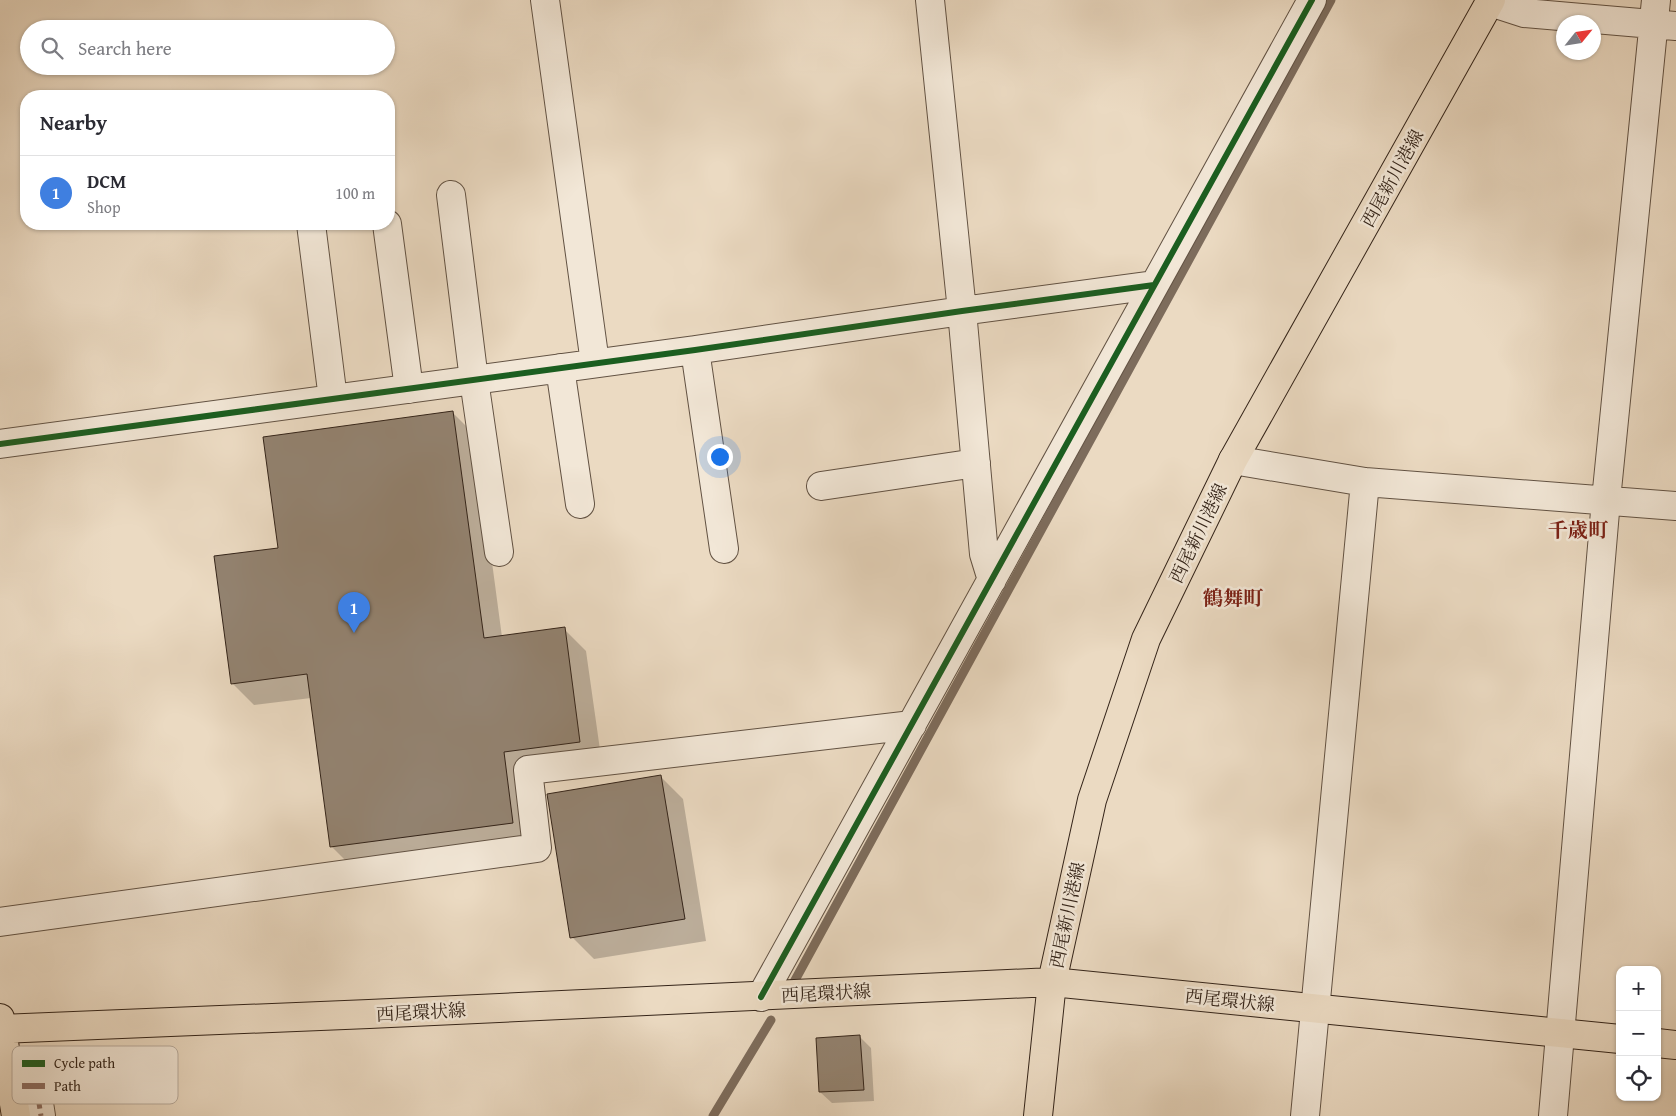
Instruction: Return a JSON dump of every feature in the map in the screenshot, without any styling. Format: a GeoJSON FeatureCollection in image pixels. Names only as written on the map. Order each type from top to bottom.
{"type":"FeatureCollection","features":[{"type":"Feature","properties":{"kind":"main road","name":"西尾新川港線"},"geometry":{"type":"LineString","coordinates":[[1038,1116],[1052,982],[1092,800],[1146,639],[1233,460],[1491,1]]}},
{"type":"Feature","properties":{"kind":"main road","name":"西尾環状線"},"geometry":{"type":"LineString","coordinates":[[1,1025],[761,997],[1052,982],[1616,1039]]}},
{"type":"Feature","properties":{"kind":"main road"},"geometry":{"type":"LineString","coordinates":[[1,1025],[12,1092]]}},
{"type":"Feature","properties":{"kind":"main road"},"geometry":{"type":"LineString","coordinates":[[1661,1043],[1676,1045]]}},
{"type":"Feature","properties":{"kind":"street"},"geometry":{"type":"LineString","coordinates":[[546,0],[595,363]]}},
{"type":"Feature","properties":{"kind":"street"},"geometry":{"type":"LineString","coordinates":[[930,0],[962,311],[984,554],[992,580]]}},
{"type":"Feature","properties":{"kind":"street"},"geometry":{"type":"LineString","coordinates":[[761,997],[1312,0]]}},
{"type":"Feature","properties":{"kind":"street"},"geometry":{"type":"LineString","coordinates":[[1491,1],[1524,13],[1662,17],[1606,500],[1554,1116]]}},
{"type":"Feature","properties":{"kind":"street"},"geometry":{"type":"LineString","coordinates":[[451,195],[474,380],[499,552]]}},
{"type":"Feature","properties":{"kind":"street"},"geometry":{"type":"LineString","coordinates":[[312,230],[333,399]]}},
{"type":"Feature","properties":{"kind":"street"},"geometry":{"type":"LineString","coordinates":[[389,230],[409,389]]}},
{"type":"Feature","properties":{"kind":"street"},"geometry":{"type":"LineString","coordinates":[[0,444],[695,350],[1154,285]]}},
{"type":"Feature","properties":{"kind":"street"},"geometry":{"type":"LineString","coordinates":[[695,350],[724,549]]}},
{"type":"Feature","properties":{"kind":"street"},"geometry":{"type":"LineString","coordinates":[[560,368],[580,504]]}},
{"type":"Feature","properties":{"kind":"street"},"geometry":{"type":"LineString","coordinates":[[1233,460],[1365,482],[1676,506]]}},
{"type":"Feature","properties":{"kind":"street"},"geometry":{"type":"LineString","coordinates":[[821,486],[976,463]]}},
{"type":"Feature","properties":{"kind":"street"},"geometry":{"type":"LineString","coordinates":[[1305,1116],[1365,482]]}},
{"type":"Feature","properties":{"kind":"street"},"geometry":{"type":"LineString","coordinates":[[0,922],[537,848],[528,770],[912,725]]}},
{"type":"Feature","properties":{"kind":"building"},"geometry":{"type":"Polygon","coordinates":[[[453,411],[484,638],[565,627],[580,742],[504,752],[513,823],[330,847],[307,674],[231,684],[214,556],[278,548],[263,437],[453,411]]]}},
{"type":"Feature","properties":{"kind":"building"},"geometry":{"type":"Polygon","coordinates":[[[661,775],[685,919],[570,938],[547,794],[661,775]]]}},
{"type":"Feature","properties":{"kind":"building"},"geometry":{"type":"Polygon","coordinates":[[[860,1035],[864,1090],[819,1092],[816,1038],[860,1035]]]}},
{"type":"Feature","properties":{"kind":"waterway"},"geometry":{"type":"LineString","coordinates":[[794,982],[1331,0]]}},
{"type":"Feature","properties":{"kind":"waterway"},"geometry":{"type":"LineString","coordinates":[[713,1116],[771,1020]]}},
{"type":"Feature","properties":{"kind":"marked path"},"geometry":{"type":"LineString","coordinates":[[39,1104],[41,1116]]}},
{"type":"Feature","properties":{"kind":"cycle path"},"geometry":{"type":"LineString","coordinates":[[761,997],[1312,0]]}},
{"type":"Feature","properties":{"kind":"cycle path"},"geometry":{"type":"LineString","coordinates":[[0,444],[695,350],[1154,285]]}},
{"type":"Feature","properties":{"kind":"place","name":"DCM"},"geometry":{"type":"Point","coordinates":[354,633]}},
{"type":"Feature","properties":{"kind":"district","name":"千歳町"},"geometry":{"type":"Point","coordinates":[1578,529]}},
{"type":"Feature","properties":{"kind":"district","name":"鶴舞町"},"geometry":{"type":"Point","coordinates":[1233,597]}}]}
